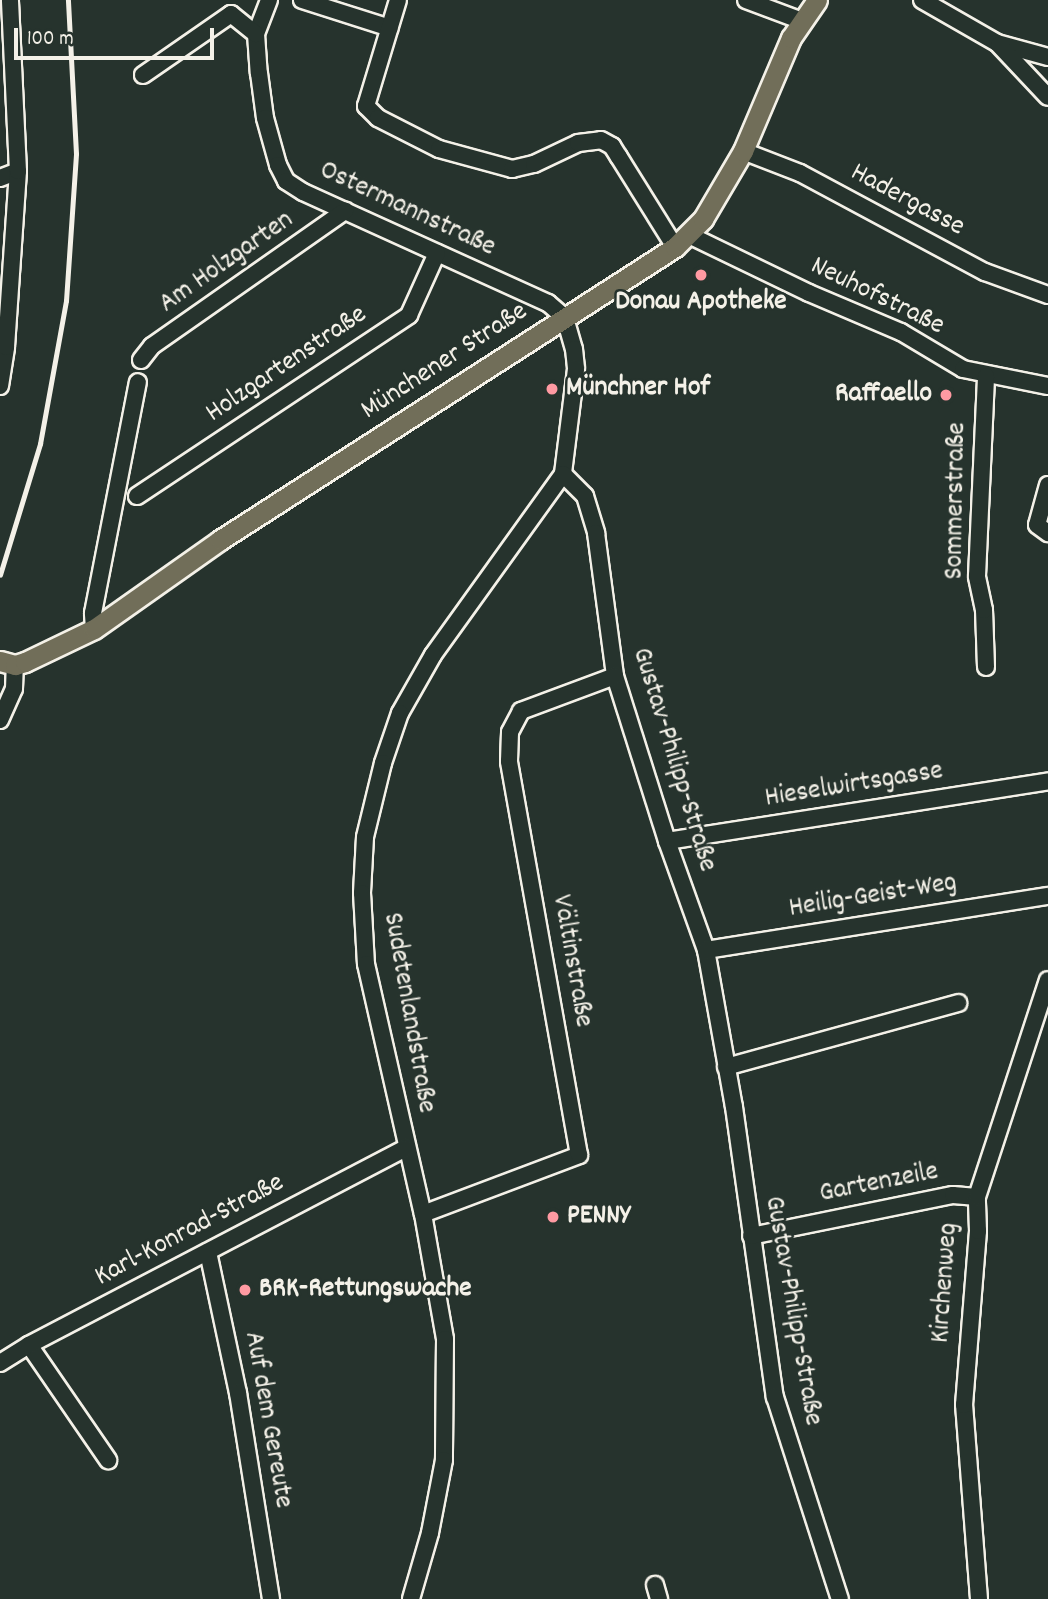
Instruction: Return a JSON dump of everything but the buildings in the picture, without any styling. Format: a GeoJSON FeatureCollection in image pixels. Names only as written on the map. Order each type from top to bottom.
{"type":"FeatureCollection","features":[{"type":"Feature","properties":{"kind":"main road","name":"Münchener Straße"},"geometry":{"type":"LineString","coordinates":[[7,663],[94,629],[220,540],[682,241],[704,219],[743,150],[802,21],[817,0]]}},
{"type":"Feature","properties":{"kind":"street"},"geometry":{"type":"LineString","coordinates":[[0,386],[6,347],[18,171],[6,40],[10,0]]}},
{"type":"Feature","properties":{"kind":"street","name":"Ostermannstraße"},"geometry":{"type":"LineString","coordinates":[[270,0],[256,34],[265,118],[278,165],[286,181],[345,211],[548,303],[565,318]]}},
{"type":"Feature","properties":{"kind":"street"},"geometry":{"type":"LineString","coordinates":[[302,0],[390,28]]}},
{"type":"Feature","properties":{"kind":"street"},"geometry":{"type":"LineString","coordinates":[[398,0],[366,106],[378,118],[439,149],[512,169],[534,164],[578,143],[601,140],[612,146],[682,241]]}},
{"type":"Feature","properties":{"kind":"street"},"geometry":{"type":"LineString","coordinates":[[746,0],[802,21]]}},
{"type":"Feature","properties":{"kind":"street"},"geometry":{"type":"LineString","coordinates":[[922,0],[997,43],[1048,57]]}},
{"type":"Feature","properties":{"kind":"street"},"geometry":{"type":"LineString","coordinates":[[143,75],[230,14],[256,34]]}},
{"type":"Feature","properties":{"kind":"street"},"geometry":{"type":"LineString","coordinates":[[997,43],[1048,97]]}},
{"type":"Feature","properties":{"kind":"street","name":"Hadergasse"},"geometry":{"type":"LineString","coordinates":[[743,150],[800,173],[985,272],[1048,295]]}},
{"type":"Feature","properties":{"kind":"street"},"geometry":{"type":"LineString","coordinates":[[0,178],[18,171]]}},
{"type":"Feature","properties":{"kind":"street","name":"Am Holzgarten"},"geometry":{"type":"LineString","coordinates":[[141,360],[152,346],[345,211]]}},
{"type":"Feature","properties":{"kind":"street","name":"Neuhofstraße"},"geometry":{"type":"LineString","coordinates":[[682,241],[901,332],[963,369],[986,376],[1048,386]]}},
{"type":"Feature","properties":{"kind":"street","name":"Holzgartenstraße"},"geometry":{"type":"LineString","coordinates":[[137,496],[409,315],[437,253]]}},
{"type":"Feature","properties":{"kind":"street","name":"Sudetenlandstraße"},"geometry":{"type":"LineString","coordinates":[[411,1599],[430,1533],[444,1460],[445,1339],[423,1213],[366,964],[362,876],[371,812],[400,713],[433,655],[563,474],[576,369],[573,340],[565,318]]}},
{"type":"Feature","properties":{"kind":"street","name":"Sommerstraße"},"geometry":{"type":"LineString","coordinates":[[986,376],[978,576],[984,610],[986,667]]}},
{"type":"Feature","properties":{"kind":"street"},"geometry":{"type":"LineString","coordinates":[[94,629],[93,613],[138,382]]}},
{"type":"Feature","properties":{"kind":"street","name":"Gustav-Philipp-Straße"},"geometry":{"type":"LineString","coordinates":[[563,474],[585,496],[596,533],[615,676],[667,841],[706,950],[775,1398],[840,1599]]}},
{"type":"Feature","properties":{"kind":"street"},"geometry":{"type":"LineString","coordinates":[[1046,533],[1037,525],[1048,485]]}},
{"type":"Feature","properties":{"kind":"street"},"geometry":{"type":"LineString","coordinates":[[0,720],[14,689],[7,663]]}},
{"type":"Feature","properties":{"kind":"street","name":"Vältinstraße"},"geometry":{"type":"LineString","coordinates":[[423,1213],[579,1155],[509,761],[510,732],[522,711],[615,676]]}},
{"type":"Feature","properties":{"kind":"street","name":"Hieselwirtsgasse"},"geometry":{"type":"LineString","coordinates":[[667,841],[1048,781]]}},
{"type":"Feature","properties":{"kind":"street","name":"Heilig-Geist-Weg"},"geometry":{"type":"LineString","coordinates":[[706,950],[1048,895]]}},
{"type":"Feature","properties":{"kind":"street","name":"Kirchenweg"},"geometry":{"type":"LineString","coordinates":[[979,1599],[964,1405],[978,1231],[977,1197],[1048,980]]}},
{"type":"Feature","properties":{"kind":"street"},"geometry":{"type":"LineString","coordinates":[[726,1068],[958,1003]]}},
{"type":"Feature","properties":{"kind":"street","name":"Karl-Konrad-Straße"},"geometry":{"type":"LineString","coordinates":[[0,1363],[29,1345],[406,1148]]}},
{"type":"Feature","properties":{"kind":"street","name":"Gartenzeile"},"geometry":{"type":"LineString","coordinates":[[751,1236],[953,1195],[977,1197]]}},
{"type":"Feature","properties":{"kind":"street","name":"Auf dem Gereute"},"geometry":{"type":"LineString","coordinates":[[208,1252],[238,1393],[271,1599]]}},
{"type":"Feature","properties":{"kind":"street"},"geometry":{"type":"LineString","coordinates":[[29,1345],[108,1460]]}},
{"type":"Feature","properties":{"kind":"railway"},"geometry":{"type":"LineString","coordinates":[[0,575],[40,444],[66,301],[76,154],[68,0]]}},
{"type":"Feature","properties":{"kind":"place","name":"Donau Apotheke"},"geometry":{"type":"Point","coordinates":[701,275]}},
{"type":"Feature","properties":{"kind":"place","name":"Münchner Hof"},"geometry":{"type":"Point","coordinates":[552,389]}},
{"type":"Feature","properties":{"kind":"place","name":"Raffaello"},"geometry":{"type":"Point","coordinates":[946,395]}},
{"type":"Feature","properties":{"kind":"place","name":"PENNY"},"geometry":{"type":"Point","coordinates":[553,1217]}},
{"type":"Feature","properties":{"kind":"place","name":"BRK-Rettungswache"},"geometry":{"type":"Point","coordinates":[245,1290]}}]}
